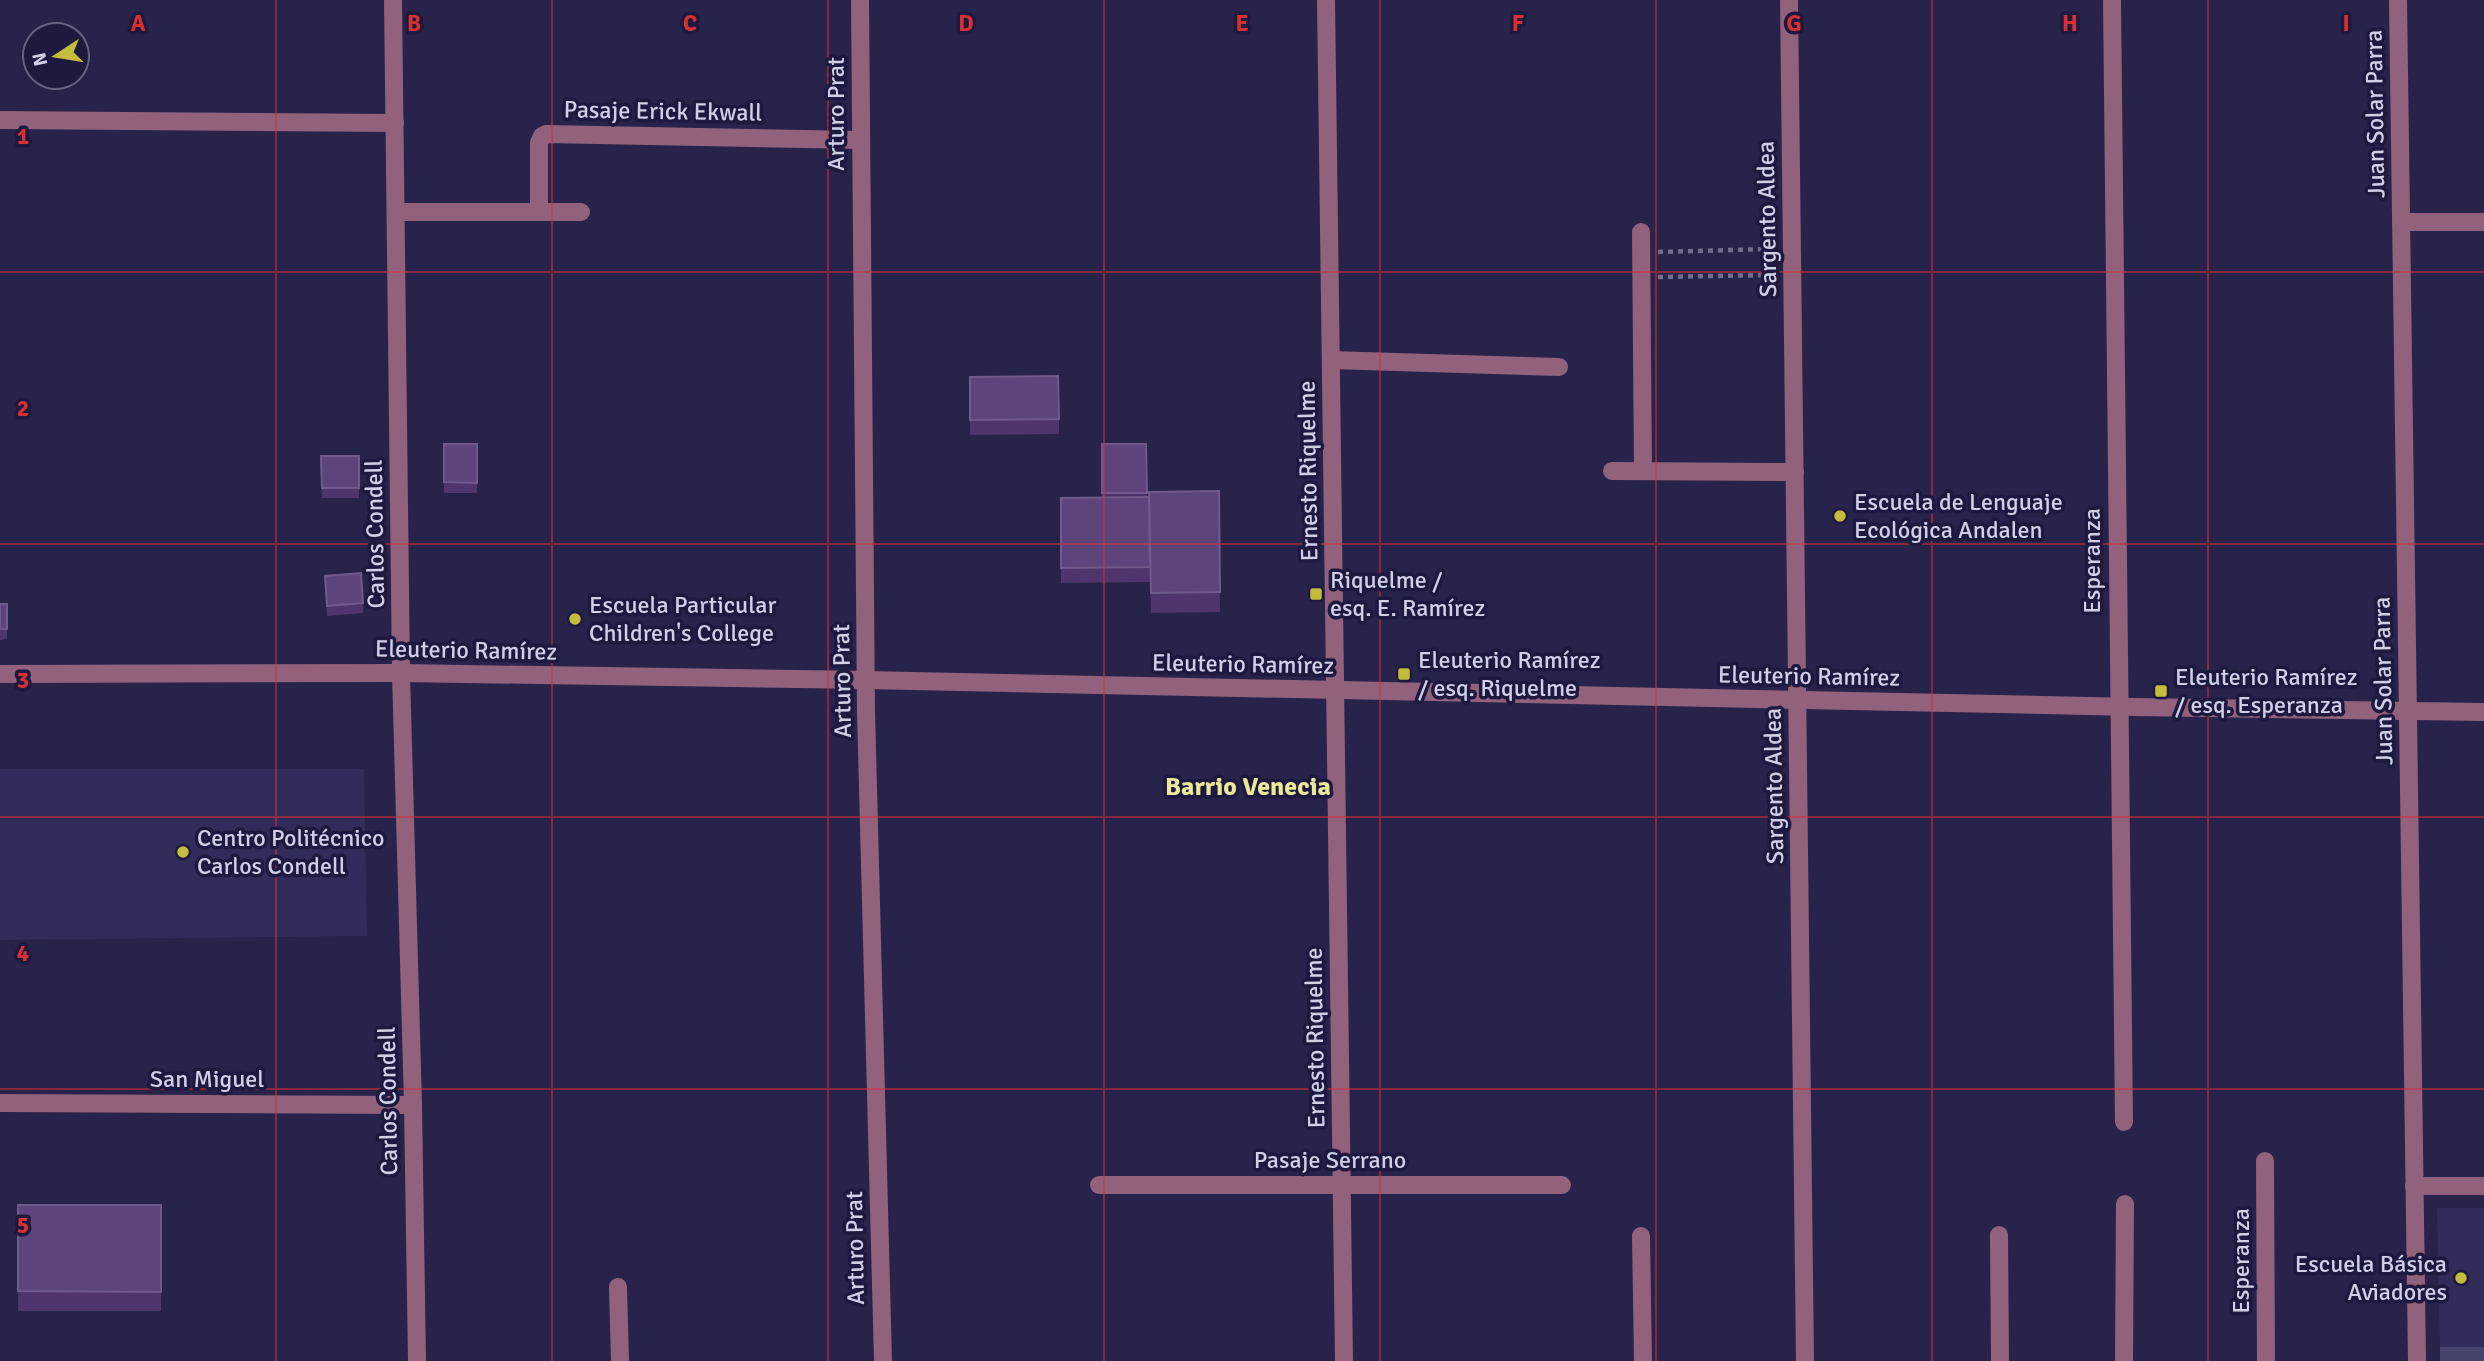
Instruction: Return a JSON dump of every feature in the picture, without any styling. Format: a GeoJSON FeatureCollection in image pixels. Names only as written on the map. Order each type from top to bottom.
{"type":"FeatureCollection","features":[{"type":"Feature","properties":{"kind":"street","name":"Carlos Condell"},"geometry":{"type":"LineString","coordinates":[[393,0],[401,673],[417,1361]]}},
{"type":"Feature","properties":{"kind":"street","name":"Arturo Prat"},"geometry":{"type":"LineString","coordinates":[[860,0],[866,680],[883,1361]]}},
{"type":"Feature","properties":{"kind":"street","name":"Ernesto Riquelme"},"geometry":{"type":"LineString","coordinates":[[1326,0],[1344,1361]]}},
{"type":"Feature","properties":{"kind":"street","name":"Sargento Aldea"},"geometry":{"type":"LineString","coordinates":[[1789,0],[1805,1361]]}},
{"type":"Feature","properties":{"kind":"street","name":"Esperanza"},"geometry":{"type":"LineString","coordinates":[[2112,0],[2124,1122]]}},
{"type":"Feature","properties":{"kind":"street","name":"Juan Solar Parra"},"geometry":{"type":"LineString","coordinates":[[2398,0],[2417,1361]]}},
{"type":"Feature","properties":{"kind":"street"},"geometry":{"type":"LineString","coordinates":[[0,120],[395,123]]}},
{"type":"Feature","properties":{"kind":"street","name":"Pasaje Erick Ekwall"},"geometry":{"type":"LineString","coordinates":[[539,212],[539,143],[546,134],[860,140]]}},
{"type":"Feature","properties":{"kind":"street"},"geometry":{"type":"LineString","coordinates":[[396,212],[581,212]]}},
{"type":"Feature","properties":{"kind":"street"},"geometry":{"type":"LineString","coordinates":[[2401,222],[2484,222]]}},
{"type":"Feature","properties":{"kind":"street"},"geometry":{"type":"LineString","coordinates":[[1641,232],[1643,471]]}},
{"type":"Feature","properties":{"kind":"street"},"geometry":{"type":"LineString","coordinates":[[1331,360],[1559,367]]}},
{"type":"Feature","properties":{"kind":"street"},"geometry":{"type":"LineString","coordinates":[[1612,471],[1795,472]]}},
{"type":"Feature","properties":{"kind":"street","name":"Eleuterio Ramírez"},"geometry":{"type":"LineString","coordinates":[[0,674],[401,673],[866,680],[1798,701],[2484,712]]}},
{"type":"Feature","properties":{"kind":"street","name":"San Miguel"},"geometry":{"type":"LineString","coordinates":[[0,1103],[413,1105]]}},
{"type":"Feature","properties":{"kind":"street","name":"Esperanza"},"geometry":{"type":"LineString","coordinates":[[2265,1161],[2266,1361]]}},
{"type":"Feature","properties":{"kind":"street","name":"Pasaje Serrano"},"geometry":{"type":"LineString","coordinates":[[1098,1185],[1562,1185]]}},
{"type":"Feature","properties":{"kind":"street"},"geometry":{"type":"LineString","coordinates":[[2414,1186],[2484,1186]]}},
{"type":"Feature","properties":{"kind":"street"},"geometry":{"type":"LineString","coordinates":[[2124,1361],[2125,1204]]}},
{"type":"Feature","properties":{"kind":"street"},"geometry":{"type":"LineString","coordinates":[[1999,1235],[2000,1361]]}},
{"type":"Feature","properties":{"kind":"street"},"geometry":{"type":"LineString","coordinates":[[1641,1236],[1643,1361]]}},
{"type":"Feature","properties":{"kind":"street"},"geometry":{"type":"LineString","coordinates":[[618,1287],[620,1361]]}},
{"type":"Feature","properties":{"kind":"path"},"geometry":{"type":"LineString","coordinates":[[1641,252],[1769,249]]}},
{"type":"Feature","properties":{"kind":"path"},"geometry":{"type":"LineString","coordinates":[[1642,277],[1769,275]]}},
{"type":"Feature","properties":{"kind":"shaded area","name":"Centro Politécnico Carlos Condell"},"geometry":{"type":"Polygon","coordinates":[[[0,769],[364,769],[367,936],[0,940],[0,769]]]}},
{"type":"Feature","properties":{"kind":"shaded area","name":"Escuela Básica Aviadores"},"geometry":{"type":"Polygon","coordinates":[[[2437,1208],[2484,1208],[2484,1347],[2440,1347],[2437,1208]]]}},
{"type":"Feature","properties":{"kind":"shaded area"},"geometry":{"type":"Polygon","coordinates":[[[2440,1347],[2484,1347],[2484,1361],[2440,1361],[2440,1347]]]}},
{"type":"Feature","properties":{"kind":"building"},"geometry":{"type":"Polygon","coordinates":[[[1058,376],[1059,419],[970,420],[970,377],[1058,376]]]}},
{"type":"Feature","properties":{"kind":"building"},"geometry":{"type":"Polygon","coordinates":[[[444,444],[477,444],[477,483],[444,482],[444,444]]]}},
{"type":"Feature","properties":{"kind":"building"},"geometry":{"type":"Polygon","coordinates":[[[1102,444],[1146,444],[1147,493],[1102,493],[1102,444]]]}},
{"type":"Feature","properties":{"kind":"building"},"geometry":{"type":"Polygon","coordinates":[[[321,456],[359,456],[359,488],[322,488],[321,456]]]}},
{"type":"Feature","properties":{"kind":"building"},"geometry":{"type":"Polygon","coordinates":[[[1219,491],[1220,592],[1151,593],[1149,492],[1219,491]]]}},
{"type":"Feature","properties":{"kind":"building"},"geometry":{"type":"Polygon","coordinates":[[[1149,497],[1150,567],[1061,568],[1061,498],[1149,497]]]}},
{"type":"Feature","properties":{"kind":"building"},"geometry":{"type":"Polygon","coordinates":[[[361,573],[363,603],[327,606],[325,576],[361,573]]]}},
{"type":"Feature","properties":{"kind":"building"},"geometry":{"type":"Polygon","coordinates":[[[0,604],[7,604],[7,629],[0,629],[0,604]]]}},
{"type":"Feature","properties":{"kind":"building"},"geometry":{"type":"Polygon","coordinates":[[[18,1205],[161,1205],[161,1292],[18,1291],[18,1205]]]}},
{"type":"Feature","properties":{"kind":"place","name":"Escuela de Lenguaje Ecológica Andalen"},"geometry":{"type":"Point","coordinates":[1840,516]}},
{"type":"Feature","properties":{"kind":"place","name":"Riquelme / esq. E. Ramírez"},"geometry":{"type":"Point","coordinates":[1316,594]}},
{"type":"Feature","properties":{"kind":"place","name":"Escuela Particular Children's College"},"geometry":{"type":"Point","coordinates":[575,619]}},
{"type":"Feature","properties":{"kind":"place","name":"Eleuterio Ramírez / esq. Riquelme"},"geometry":{"type":"Point","coordinates":[1404,674]}},
{"type":"Feature","properties":{"kind":"place","name":"Eleuterio Ramírez / esq. Esperanza"},"geometry":{"type":"Point","coordinates":[2161,691]}},
{"type":"Feature","properties":{"kind":"place","name":"Centro Politécnico Carlos Condell"},"geometry":{"type":"Point","coordinates":[183,852]}},
{"type":"Feature","properties":{"kind":"place","name":"Escuela Básica Aviadores"},"geometry":{"type":"Point","coordinates":[2461,1278]}},
{"type":"Feature","properties":{"kind":"district","name":"Barrio Venecia"},"geometry":{"type":"Point","coordinates":[1248,786]}}]}
